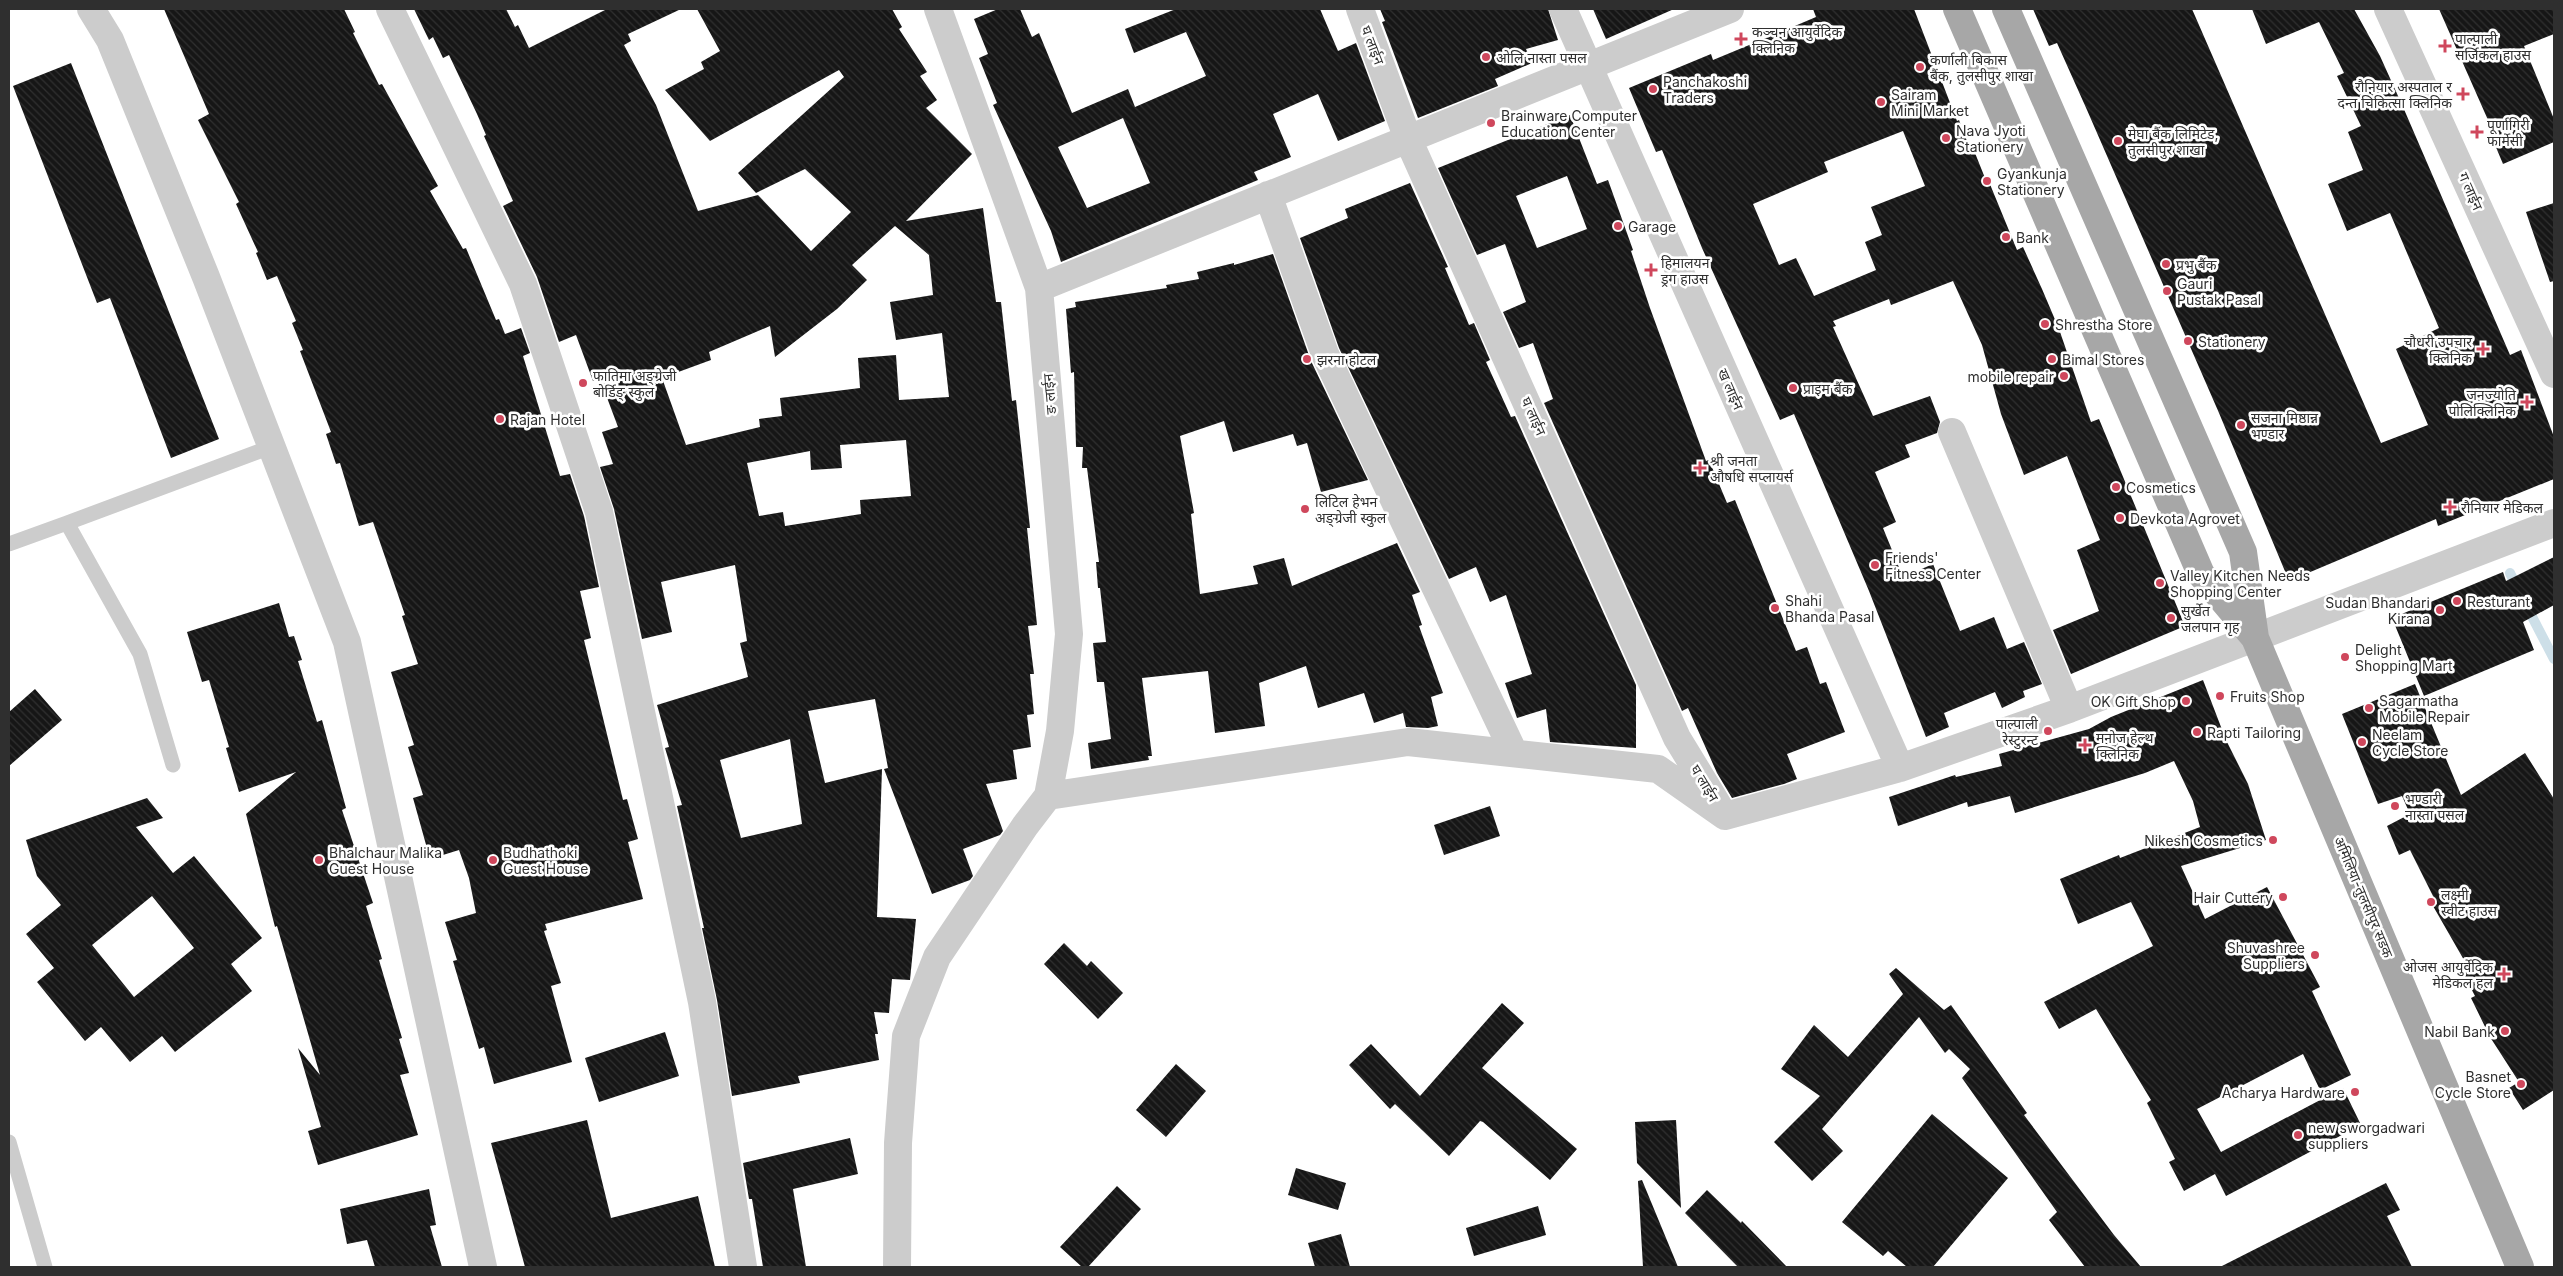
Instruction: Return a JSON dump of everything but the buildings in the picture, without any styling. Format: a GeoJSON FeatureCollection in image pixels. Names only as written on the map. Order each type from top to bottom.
{"type":"FeatureCollection","features":[{"type":"Feature","properties":{"kind":"main road"},"geometry":{"type":"LineString","coordinates":[[1957,9],[2201,574],[2255,638]]}},
{"type":"Feature","properties":{"kind":"main road"},"geometry":{"type":"LineString","coordinates":[[2006,9],[2243,552],[2255,638]]}},
{"type":"Feature","properties":{"kind":"main road","name":"अमिलिया-तुलसीपुर सडक"},"geometry":{"type":"LineString","coordinates":[[2255,638],[2520,1267]]}},
{"type":"Feature","properties":{"kind":"street"},"geometry":{"type":"LineString","coordinates":[[90,9],[110,40],[206,277],[347,642],[482,1267]]}},
{"type":"Feature","properties":{"kind":"street"},"geometry":{"type":"LineString","coordinates":[[390,9],[523,284],[599,512],[702,1002],[743,1267]]}},
{"type":"Feature","properties":{"kind":"street","name":"ङ लाईन"},"geometry":{"type":"LineString","coordinates":[[938,9],[1039,288],[1069,634],[1060,731],[1048,796]]}},
{"type":"Feature","properties":{"kind":"street","name":"घ लाईन"},"geometry":{"type":"LineString","coordinates":[[1360,9],[1408,139],[1678,738],[1725,816]]}},
{"type":"Feature","properties":{"kind":"street","name":"ख लाईन"},"geometry":{"type":"LineString","coordinates":[[1563,9],[1900,768]]}},
{"type":"Feature","properties":{"kind":"street"},"geometry":{"type":"LineString","coordinates":[[1039,288],[1730,9]]}},
{"type":"Feature","properties":{"kind":"street","name":"ग लाईन"},"geometry":{"type":"LineString","coordinates":[[2388,9],[2554,374]]}},
{"type":"Feature","properties":{"kind":"street"},"geometry":{"type":"LineString","coordinates":[[1268,196],[1325,354],[1514,753]]}},
{"type":"Feature","properties":{"kind":"street"},"geometry":{"type":"LineString","coordinates":[[1952,432],[2069,709]]}},
{"type":"Feature","properties":{"kind":"street"},"geometry":{"type":"LineString","coordinates":[[897,1267],[898,1143],[906,1036],[937,957],[1025,826],[1048,796],[1408,742],[1658,768],[1725,816],[1900,768],[2069,709],[2554,523]]}},
{"type":"Feature","properties":{"kind":"lane"},"geometry":{"type":"LineString","coordinates":[[9,544],[271,447]]}},
{"type":"Feature","properties":{"kind":"lane"},"geometry":{"type":"LineString","coordinates":[[67,523],[140,654],[173,765]]}},
{"type":"Feature","properties":{"kind":"lane"},"geometry":{"type":"LineString","coordinates":[[9,1142],[45,1267]]}},
{"type":"Feature","properties":{"kind":"waterway"},"geometry":{"type":"LineString","coordinates":[[2510,573],[2518,590]]}},
{"type":"Feature","properties":{"kind":"waterway"},"geometry":{"type":"LineString","coordinates":[[2526,605],[2554,659]]}},
{"type":"Feature","properties":{"kind":"place","name":"कञ्चन आयुर्वेदिक क्लिनिक"},"geometry":{"type":"Point","coordinates":[1741,39]}},
{"type":"Feature","properties":{"kind":"place","name":"पाल्पाली सर्जिकल हाउस"},"geometry":{"type":"Point","coordinates":[2445,46]}},
{"type":"Feature","properties":{"kind":"place","name":"ओलि नास्ता पसल"},"geometry":{"type":"Point","coordinates":[1486,57]}},
{"type":"Feature","properties":{"kind":"place","name":"कर्णाली बिकास बैंक, तुलसीपुर शाखा"},"geometry":{"type":"Point","coordinates":[1920,67]}},
{"type":"Feature","properties":{"kind":"place","name":"Panchakoshi Traders"},"geometry":{"type":"Point","coordinates":[1653,89]}},
{"type":"Feature","properties":{"kind":"place","name":"रौनियार अस्पताल र दन्त चिकित्सा क्लिनिक"},"geometry":{"type":"Point","coordinates":[2463,94]}},
{"type":"Feature","properties":{"kind":"place","name":"Sairam Mini Market"},"geometry":{"type":"Point","coordinates":[1881,102]}},
{"type":"Feature","properties":{"kind":"place","name":"Brainware Computer Education Center"},"geometry":{"type":"Point","coordinates":[1491,123]}},
{"type":"Feature","properties":{"kind":"place","name":"पूर्णागिरी फार्मेसी"},"geometry":{"type":"Point","coordinates":[2477,132]}},
{"type":"Feature","properties":{"kind":"place","name":"Nava Jyoti Stationery"},"geometry":{"type":"Point","coordinates":[1946,138]}},
{"type":"Feature","properties":{"kind":"place","name":"मेघा बैंक लिमिटेड, तुलसीपुर शाखा"},"geometry":{"type":"Point","coordinates":[2118,141]}},
{"type":"Feature","properties":{"kind":"place","name":"Gyankunja Stationery"},"geometry":{"type":"Point","coordinates":[1987,181]}},
{"type":"Feature","properties":{"kind":"place","name":"Garage"},"geometry":{"type":"Point","coordinates":[1618,226]}},
{"type":"Feature","properties":{"kind":"place","name":"Bank"},"geometry":{"type":"Point","coordinates":[2006,237]}},
{"type":"Feature","properties":{"kind":"place","name":"प्रभु बैंक"},"geometry":{"type":"Point","coordinates":[2166,264]}},
{"type":"Feature","properties":{"kind":"place","name":"हिमालयन ड्रग हाउस"},"geometry":{"type":"Point","coordinates":[1651,270]}},
{"type":"Feature","properties":{"kind":"place","name":"Gauri Pustak Pasal"},"geometry":{"type":"Point","coordinates":[2167,291]}},
{"type":"Feature","properties":{"kind":"place","name":"Shrestha Store"},"geometry":{"type":"Point","coordinates":[2045,324]}},
{"type":"Feature","properties":{"kind":"place","name":"Stationery"},"geometry":{"type":"Point","coordinates":[2188,341]}},
{"type":"Feature","properties":{"kind":"place","name":"चौधरी उपचार क्लिनिक"},"geometry":{"type":"Point","coordinates":[2483,349]}},
{"type":"Feature","properties":{"kind":"place","name":"झरना होटल"},"geometry":{"type":"Point","coordinates":[1307,359]}},
{"type":"Feature","properties":{"kind":"place","name":"Bimal Stores"},"geometry":{"type":"Point","coordinates":[2052,359]}},
{"type":"Feature","properties":{"kind":"place","name":"mobile repair"},"geometry":{"type":"Point","coordinates":[2064,376]}},
{"type":"Feature","properties":{"kind":"place","name":"फातिमा अङ्‍ग्रेजी बोर्डिङ् स्कुल"},"geometry":{"type":"Point","coordinates":[583,383]}},
{"type":"Feature","properties":{"kind":"place","name":"प्राइम बैंक"},"geometry":{"type":"Point","coordinates":[1793,388]}},
{"type":"Feature","properties":{"kind":"place","name":"जनज्योति पोलिक्लिनिक"},"geometry":{"type":"Point","coordinates":[2527,402]}},
{"type":"Feature","properties":{"kind":"place","name":"Rajan Hotel"},"geometry":{"type":"Point","coordinates":[500,419]}},
{"type":"Feature","properties":{"kind":"place","name":"सजना मिष्ठान्न भण्डार"},"geometry":{"type":"Point","coordinates":[2241,425]}},
{"type":"Feature","properties":{"kind":"place","name":"श्री जनता औषधि सप्लायर्स"},"geometry":{"type":"Point","coordinates":[1700,468]}},
{"type":"Feature","properties":{"kind":"place","name":"Cosmetics"},"geometry":{"type":"Point","coordinates":[2116,487]}},
{"type":"Feature","properties":{"kind":"place","name":"रौनियार मेडिकल"},"geometry":{"type":"Point","coordinates":[2450,507]}},
{"type":"Feature","properties":{"kind":"place","name":"लिटिल हेभन अङ्‍ग्रेजी स्कुल"},"geometry":{"type":"Point","coordinates":[1305,509]}},
{"type":"Feature","properties":{"kind":"place","name":"Devkota Agrovet"},"geometry":{"type":"Point","coordinates":[2120,518]}},
{"type":"Feature","properties":{"kind":"place","name":"Friends' Fitness Center"},"geometry":{"type":"Point","coordinates":[1875,565]}},
{"type":"Feature","properties":{"kind":"place","name":"Valley Kitchen Needs Shopping Center"},"geometry":{"type":"Point","coordinates":[2160,583]}},
{"type":"Feature","properties":{"kind":"place","name":"Resturant"},"geometry":{"type":"Point","coordinates":[2457,601]}},
{"type":"Feature","properties":{"kind":"place","name":"Shahi Bhanda Pasal"},"geometry":{"type":"Point","coordinates":[1775,608]}},
{"type":"Feature","properties":{"kind":"place","name":"Sudan Bhandari Kirana"},"geometry":{"type":"Point","coordinates":[2440,610]}},
{"type":"Feature","properties":{"kind":"place","name":"सुर्खेत जलपान गृह"},"geometry":{"type":"Point","coordinates":[2171,618]}},
{"type":"Feature","properties":{"kind":"place","name":"Delight Shopping Mart"},"geometry":{"type":"Point","coordinates":[2345,657]}},
{"type":"Feature","properties":{"kind":"place","name":"Fruits Shop"},"geometry":{"type":"Point","coordinates":[2220,696]}},
{"type":"Feature","properties":{"kind":"place","name":"OK Gift Shop"},"geometry":{"type":"Point","coordinates":[2186,701]}},
{"type":"Feature","properties":{"kind":"place","name":"Sagarmatha Mobile Repair"},"geometry":{"type":"Point","coordinates":[2369,708]}},
{"type":"Feature","properties":{"kind":"place","name":"पाल्पाली रेस्टुरन्ट"},"geometry":{"type":"Point","coordinates":[2048,731]}},
{"type":"Feature","properties":{"kind":"place","name":"Rapti Tailoring"},"geometry":{"type":"Point","coordinates":[2197,732]}},
{"type":"Feature","properties":{"kind":"place","name":"Neelam Cycle Store"},"geometry":{"type":"Point","coordinates":[2362,742]}},
{"type":"Feature","properties":{"kind":"place","name":"मनोज हेल्थ क्लिनिक"},"geometry":{"type":"Point","coordinates":[2085,745]}},
{"type":"Feature","properties":{"kind":"place","name":"भण्डारी नास्ता पसल"},"geometry":{"type":"Point","coordinates":[2395,806]}},
{"type":"Feature","properties":{"kind":"place","name":"Nikesh Cosmetics"},"geometry":{"type":"Point","coordinates":[2273,840]}},
{"type":"Feature","properties":{"kind":"place","name":"Bhalchaur Malika Guest House"},"geometry":{"type":"Point","coordinates":[319,860]}},
{"type":"Feature","properties":{"kind":"place","name":"Budhathoki Guest House"},"geometry":{"type":"Point","coordinates":[493,860]}},
{"type":"Feature","properties":{"kind":"place","name":"Hair Cuttery"},"geometry":{"type":"Point","coordinates":[2283,897]}},
{"type":"Feature","properties":{"kind":"place","name":"लक्ष्मी स्वीट हाउस"},"geometry":{"type":"Point","coordinates":[2431,902]}},
{"type":"Feature","properties":{"kind":"place","name":"Shuvashree Suppliers"},"geometry":{"type":"Point","coordinates":[2315,955]}},
{"type":"Feature","properties":{"kind":"place","name":"ओजस आयुर्वेदिक मेडिकल हल"},"geometry":{"type":"Point","coordinates":[2504,974]}},
{"type":"Feature","properties":{"kind":"place","name":"Nabil Bank"},"geometry":{"type":"Point","coordinates":[2505,1031]}},
{"type":"Feature","properties":{"kind":"place","name":"Basnet Cycle Store"},"geometry":{"type":"Point","coordinates":[2521,1084]}},
{"type":"Feature","properties":{"kind":"place","name":"Acharya Hardware"},"geometry":{"type":"Point","coordinates":[2355,1092]}},
{"type":"Feature","properties":{"kind":"place","name":"new sworgadwari suppliers"},"geometry":{"type":"Point","coordinates":[2298,1135]}}]}
